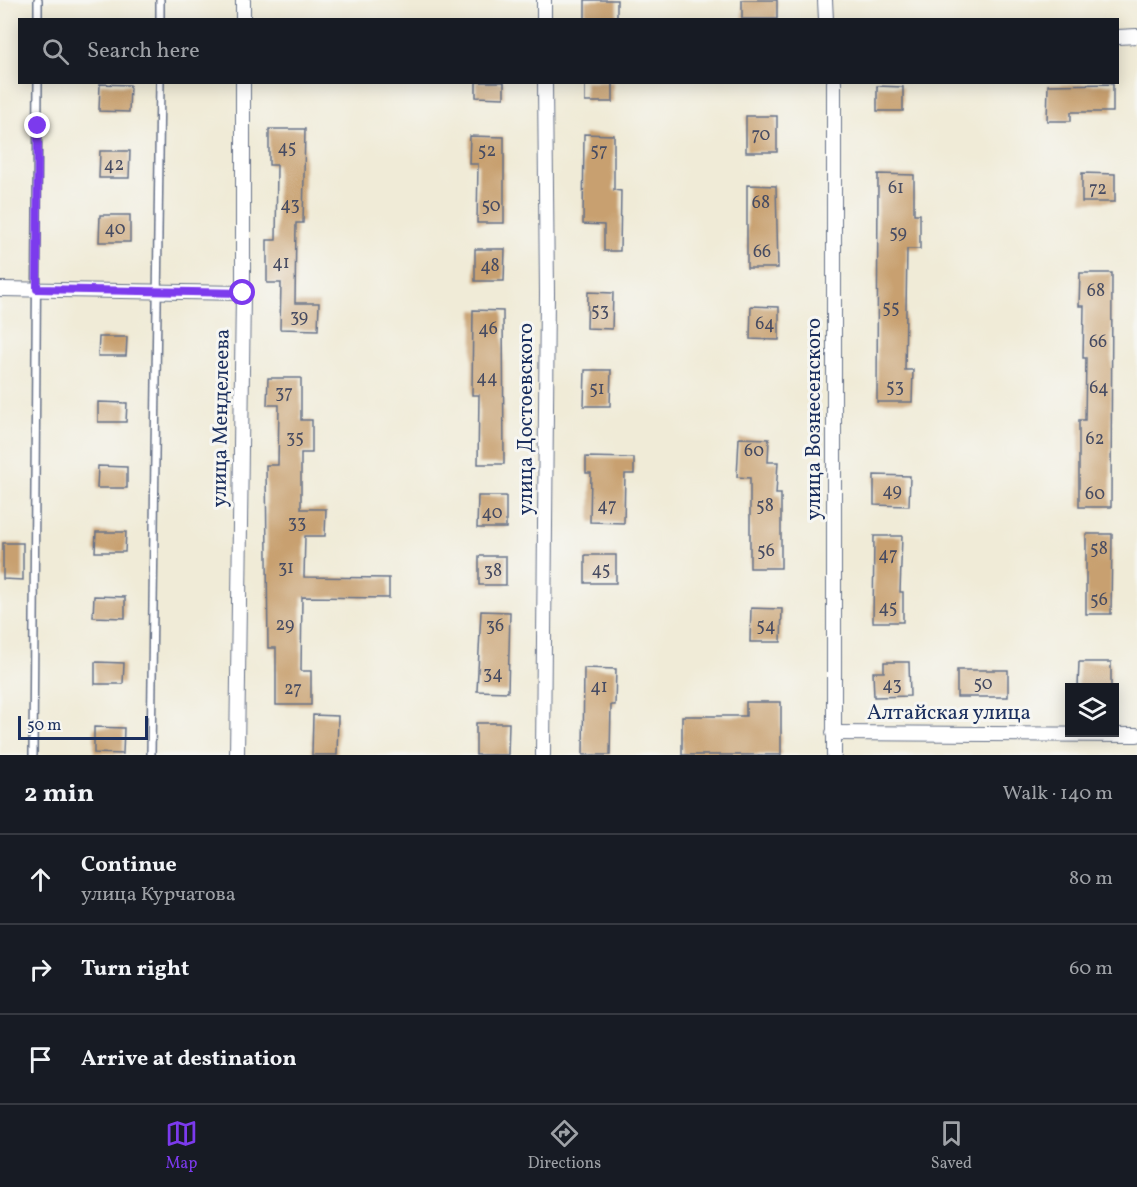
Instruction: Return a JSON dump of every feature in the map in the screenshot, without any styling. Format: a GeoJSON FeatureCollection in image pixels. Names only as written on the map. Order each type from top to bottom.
{"type":"FeatureCollection","features":[{"type":"Feature","properties":{"kind":"street"},"geometry":{"type":"LineString","coordinates":[[243,0],[243,18]]}},
{"type":"Feature","properties":{"kind":"street"},"geometry":{"type":"LineString","coordinates":[[544,0],[544,18]]}},
{"type":"Feature","properties":{"kind":"street"},"geometry":{"type":"LineString","coordinates":[[825,0],[826,18]]}},
{"type":"Feature","properties":{"kind":"street"},"geometry":{"type":"LineString","coordinates":[[1119,37],[1137,36]]}},
{"type":"Feature","properties":{"kind":"street","name":"улица Менделеева"},"geometry":{"type":"LineString","coordinates":[[237,755],[243,293],[243,84]]}},
{"type":"Feature","properties":{"kind":"street","name":"улица Достоевского"},"geometry":{"type":"LineString","coordinates":[[543,755],[547,294],[545,84]]}},
{"type":"Feature","properties":{"kind":"street","name":"улица Вознесенского"},"geometry":{"type":"LineString","coordinates":[[834,84],[834,755]]}},
{"type":"Feature","properties":{"kind":"street"},"geometry":{"type":"LineString","coordinates":[[0,289],[243,293]]}},
{"type":"Feature","properties":{"kind":"street","name":"Алтайская улица"},"geometry":{"type":"LineString","coordinates":[[833,733],[1137,735]]}},
{"type":"Feature","properties":{"kind":"lane"},"geometry":{"type":"LineString","coordinates":[[38,0],[38,18]]}},
{"type":"Feature","properties":{"kind":"lane"},"geometry":{"type":"LineString","coordinates":[[160,0],[160,18]]}},
{"type":"Feature","properties":{"kind":"lane"},"geometry":{"type":"LineString","coordinates":[[33,755],[38,84]]}},
{"type":"Feature","properties":{"kind":"lane"},"geometry":{"type":"LineString","coordinates":[[151,755],[160,84]]}},
{"type":"Feature","properties":{"kind":"building"},"geometry":{"type":"Polygon","coordinates":[[[585,0],[617,0],[617,18],[585,18],[585,0]]]}},
{"type":"Feature","properties":{"kind":"building"},"geometry":{"type":"Polygon","coordinates":[[[742,0],[777,0],[777,18],[742,18],[742,0]]]}},
{"type":"Feature","properties":{"kind":"building"},"geometry":{"type":"Polygon","coordinates":[[[100,84],[130,85],[129,112],[99,111],[100,84]]]}},
{"type":"Feature","properties":{"kind":"building"},"geometry":{"type":"Polygon","coordinates":[[[476,84],[504,84],[504,98],[476,97],[476,84]]]}},
{"type":"Feature","properties":{"kind":"building"},"geometry":{"type":"Polygon","coordinates":[[[585,84],[613,84],[613,102],[585,102],[585,84]]]}},
{"type":"Feature","properties":{"kind":"building"},"geometry":{"type":"Polygon","coordinates":[[[1113,84],[1113,112],[1071,112],[1071,121],[1047,121],[1048,85],[1113,84]]]}},
{"type":"Feature","properties":{"kind":"building"},"geometry":{"type":"Polygon","coordinates":[[[877,86],[903,87],[903,111],[877,111],[877,86]]]}},
{"type":"Feature","properties":{"kind":"building"},"geometry":{"type":"Polygon","coordinates":[[[746,116],[777,116],[777,152],[746,152],[746,116]]]}},
{"type":"Feature","properties":{"kind":"building"},"geometry":{"type":"Polygon","coordinates":[[[269,129],[305,129],[303,223],[296,223],[295,303],[319,303],[318,330],[280,329],[281,283],[267,283],[267,240],[276,240],[277,165],[269,165],[269,129]]]}},
{"type":"Feature","properties":{"kind":"building"},"geometry":{"type":"Polygon","coordinates":[[[584,134],[614,135],[614,190],[621,191],[620,251],[604,251],[604,225],[583,224],[584,134]]]}},
{"type":"Feature","properties":{"kind":"building"},"geometry":{"type":"Polygon","coordinates":[[[470,136],[504,137],[504,223],[477,223],[478,164],[469,164],[470,136]]]}},
{"type":"Feature","properties":{"kind":"building"},"geometry":{"type":"Polygon","coordinates":[[[100,151],[130,151],[129,178],[99,178],[100,151]]]}},
{"type":"Feature","properties":{"kind":"building"},"geometry":{"type":"Polygon","coordinates":[[[1082,173],[1115,174],[1115,202],[1082,202],[1082,173]]]}},
{"type":"Feature","properties":{"kind":"building"},"geometry":{"type":"Polygon","coordinates":[[[878,174],[914,175],[914,214],[920,214],[920,249],[907,249],[905,370],[913,370],[912,402],[877,402],[878,174]]]}},
{"type":"Feature","properties":{"kind":"building"},"geometry":{"type":"Polygon","coordinates":[[[747,185],[776,186],[778,268],[747,268],[747,185]]]}},
{"type":"Feature","properties":{"kind":"building"},"geometry":{"type":"Polygon","coordinates":[[[100,215],[130,215],[130,242],[99,242],[100,215]]]}},
{"type":"Feature","properties":{"kind":"building"},"geometry":{"type":"Polygon","coordinates":[[[475,249],[505,249],[504,281],[475,281],[475,249]]]}},
{"type":"Feature","properties":{"kind":"building"},"geometry":{"type":"Polygon","coordinates":[[[1080,273],[1112,273],[1111,507],[1079,507],[1079,420],[1085,420],[1086,358],[1083,358],[1084,306],[1079,306],[1080,273]]]}},
{"type":"Feature","properties":{"kind":"building"},"geometry":{"type":"Polygon","coordinates":[[[588,292],[613,293],[612,329],[587,328],[588,292]]]}},
{"type":"Feature","properties":{"kind":"building"},"geometry":{"type":"Polygon","coordinates":[[[751,306],[779,307],[779,340],[750,339],[751,306]]]}},
{"type":"Feature","properties":{"kind":"building"},"geometry":{"type":"Polygon","coordinates":[[[473,310],[503,311],[504,464],[478,464],[479,395],[472,395],[473,310]]]}},
{"type":"Feature","properties":{"kind":"building"},"geometry":{"type":"Polygon","coordinates":[[[99,337],[127,337],[126,356],[98,356],[99,337]]]}},
{"type":"Feature","properties":{"kind":"building"},"geometry":{"type":"Polygon","coordinates":[[[585,370],[611,370],[610,406],[584,406],[585,370]]]}},
{"type":"Feature","properties":{"kind":"building"},"geometry":{"type":"Polygon","coordinates":[[[268,378],[301,378],[301,420],[312,420],[312,453],[301,453],[301,509],[326,509],[325,536],[305,536],[304,577],[389,578],[389,598],[302,597],[301,671],[311,671],[311,705],[276,705],[276,648],[268,648],[266,465],[278,465],[279,405],[267,405],[268,378]]]}},
{"type":"Feature","properties":{"kind":"building"},"geometry":{"type":"Polygon","coordinates":[[[98,402],[127,403],[126,422],[98,422],[98,402]]]}},
{"type":"Feature","properties":{"kind":"building"},"geometry":{"type":"Polygon","coordinates":[[[739,438],[769,439],[768,462],[778,462],[776,494],[781,494],[781,568],[750,568],[750,478],[737,477],[739,438]]]}},
{"type":"Feature","properties":{"kind":"building"},"geometry":{"type":"Polygon","coordinates":[[[586,457],[634,458],[634,474],[625,474],[624,523],[590,522],[591,473],[586,473],[586,457]]]}},
{"type":"Feature","properties":{"kind":"building"},"geometry":{"type":"Polygon","coordinates":[[[98,466],[127,467],[127,488],[97,488],[98,466]]]}},
{"type":"Feature","properties":{"kind":"building"},"geometry":{"type":"Polygon","coordinates":[[[874,475],[910,476],[909,506],[874,505],[874,475]]]}},
{"type":"Feature","properties":{"kind":"building"},"geometry":{"type":"Polygon","coordinates":[[[478,496],[506,496],[506,528],[477,528],[478,496]]]}},
{"type":"Feature","properties":{"kind":"building"},"geometry":{"type":"Polygon","coordinates":[[[96,532],[126,532],[125,552],[95,552],[96,532]]]}},
{"type":"Feature","properties":{"kind":"building"},"geometry":{"type":"Polygon","coordinates":[[[1086,534],[1112,534],[1111,614],[1086,614],[1086,534]]]}},
{"type":"Feature","properties":{"kind":"building"},"geometry":{"type":"Polygon","coordinates":[[[874,536],[902,536],[900,592],[903,592],[903,622],[873,622],[874,536]]]}},
{"type":"Feature","properties":{"kind":"building"},"geometry":{"type":"Polygon","coordinates":[[[3,543],[23,543],[23,580],[3,579],[3,543]]]}},
{"type":"Feature","properties":{"kind":"building"},"geometry":{"type":"Polygon","coordinates":[[[585,555],[616,555],[616,583],[585,583],[585,555]]]}},
{"type":"Feature","properties":{"kind":"building"},"geometry":{"type":"Polygon","coordinates":[[[479,556],[506,556],[506,585],[479,585],[479,556]]]}},
{"type":"Feature","properties":{"kind":"building"},"geometry":{"type":"Polygon","coordinates":[[[94,596],[125,597],[125,618],[93,617],[94,596]]]}},
{"type":"Feature","properties":{"kind":"building"},"geometry":{"type":"Polygon","coordinates":[[[751,608],[782,609],[781,642],[750,642],[751,608]]]}},
{"type":"Feature","properties":{"kind":"building"},"geometry":{"type":"Polygon","coordinates":[[[481,611],[510,612],[508,692],[477,691],[481,611]]]}},
{"type":"Feature","properties":{"kind":"building"},"geometry":{"type":"Polygon","coordinates":[[[95,662],[124,663],[123,684],[95,684],[95,662]]]}},
{"type":"Feature","properties":{"kind":"building"},"geometry":{"type":"Polygon","coordinates":[[[884,662],[909,662],[910,696],[874,697],[873,672],[884,672],[884,662]]]}},
{"type":"Feature","properties":{"kind":"building"},"geometry":{"type":"Polygon","coordinates":[[[1079,662],[1111,662],[1111,683],[1078,683],[1079,662]]]}},
{"type":"Feature","properties":{"kind":"building"},"geometry":{"type":"Polygon","coordinates":[[[584,668],[616,669],[615,705],[611,705],[610,755],[583,755],[584,668]]]}},
{"type":"Feature","properties":{"kind":"building"},"geometry":{"type":"Polygon","coordinates":[[[957,670],[1008,670],[1008,697],[957,697],[957,670]]]}},
{"type":"Feature","properties":{"kind":"building"},"geometry":{"type":"Polygon","coordinates":[[[746,702],[781,702],[781,755],[682,755],[682,716],[746,716],[746,702]]]}},
{"type":"Feature","properties":{"kind":"building"},"geometry":{"type":"Polygon","coordinates":[[[313,715],[338,716],[337,755],[312,755],[313,715]]]}},
{"type":"Feature","properties":{"kind":"building"},"geometry":{"type":"Polygon","coordinates":[[[476,723],[509,723],[508,755],[476,755],[476,723]]]}},
{"type":"Feature","properties":{"kind":"building"},"geometry":{"type":"Polygon","coordinates":[[[94,727],[124,728],[123,754],[94,753],[94,727]]]}},
{"type":"Feature","properties":{"kind":"route"},"geometry":{"type":"LineString","coordinates":[[38,126],[37,289],[243,293]]}}]}
